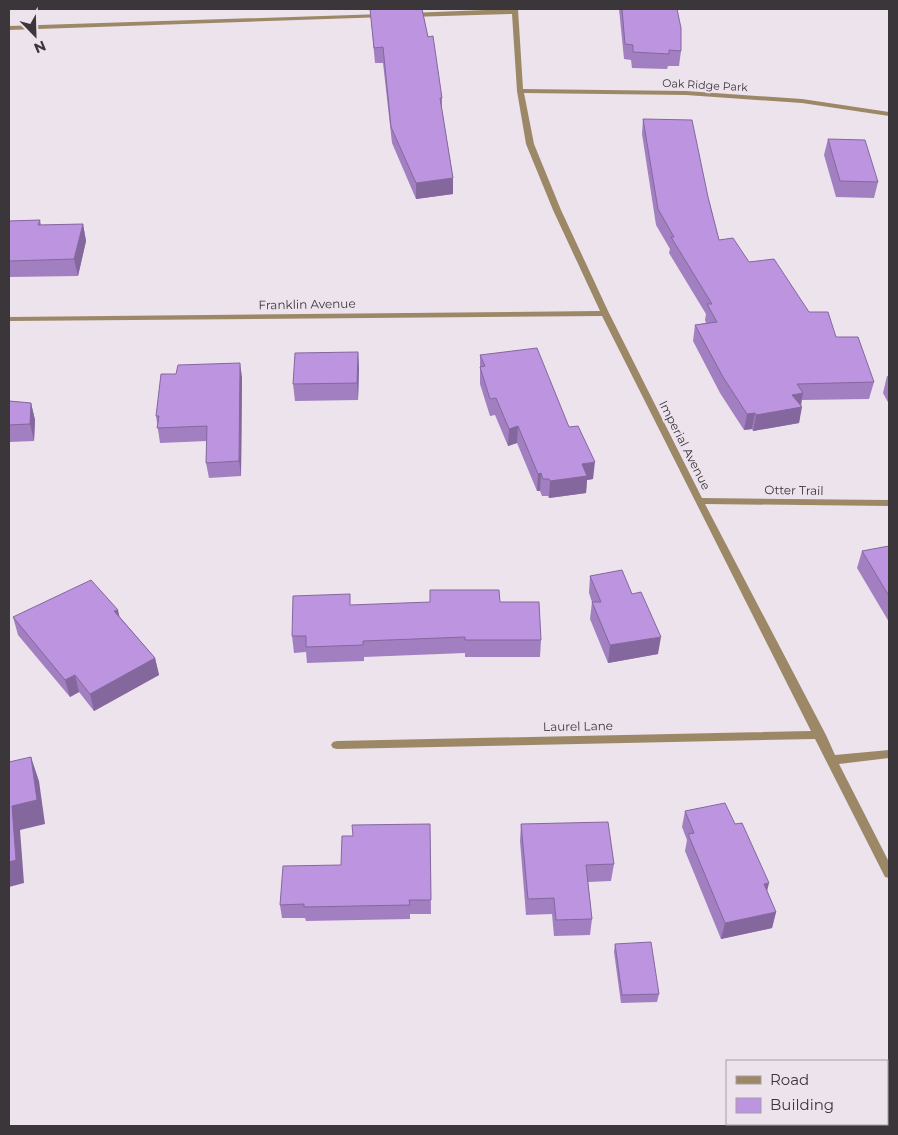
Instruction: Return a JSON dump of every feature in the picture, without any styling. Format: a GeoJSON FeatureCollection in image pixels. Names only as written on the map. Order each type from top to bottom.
{"type":"FeatureCollection","features":[{"type":"Feature","properties":{"kind":"street"},"geometry":{"type":"LineString","coordinates":[[404,15],[515,10]]}},
{"type":"Feature","properties":{"kind":"street","name":"Imperial Avenue"},"geometry":{"type":"LineString","coordinates":[[515,10],[520,91],[530,144],[557,210],[605,313],[699,501],[833,760],[889,873]]}},
{"type":"Feature","properties":{"kind":"street"},"geometry":{"type":"LineString","coordinates":[[9,28],[394,16]]}},
{"type":"Feature","properties":{"kind":"street","name":"Oak Ridge Park"},"geometry":{"type":"LineString","coordinates":[[520,91],[686,93],[802,101],[889,114]]}},
{"type":"Feature","properties":{"kind":"street","name":"Franklin Avenue"},"geometry":{"type":"LineString","coordinates":[[9,319],[605,313]]}},
{"type":"Feature","properties":{"kind":"street","name":"Otter Trail"},"geometry":{"type":"LineString","coordinates":[[699,501],[889,503]]}},
{"type":"Feature","properties":{"kind":"street","name":"Laurel Lane"},"geometry":{"type":"LineString","coordinates":[[337,745],[820,735]]}},
{"type":"Feature","properties":{"kind":"street"},"geometry":{"type":"LineString","coordinates":[[833,760],[889,754]]}},
{"type":"Feature","properties":{"kind":"building"},"geometry":{"type":"Polygon","coordinates":[[[370,9],[422,9],[428,37],[433,36],[442,98],[440,98],[453,178],[416,183],[391,127],[383,47],[374,48],[370,9]]]}},
{"type":"Feature","properties":{"kind":"building"},"geometry":{"type":"Polygon","coordinates":[[[622,9],[677,9],[681,28],[681,51],[669,50],[669,54],[633,52],[633,45],[625,44],[622,9]]]}},
{"type":"Feature","properties":{"kind":"building"},"geometry":{"type":"Polygon","coordinates":[[[643,119],[692,120],[719,240],[733,238],[749,262],[774,259],[809,312],[828,312],[836,337],[858,337],[874,382],[797,384],[803,393],[792,395],[802,407],[756,415],[755,413],[747,414],[723,377],[695,325],[717,322],[707,304],[712,304],[671,237],[674,237],[658,209],[643,119]]]}},
{"type":"Feature","properties":{"kind":"building"},"geometry":{"type":"Polygon","coordinates":[[[828,139],[865,140],[878,182],[840,181],[828,139]]]}},
{"type":"Feature","properties":{"kind":"building"},"geometry":{"type":"Polygon","coordinates":[[[40,220],[38,225],[83,224],[74,259],[9,261],[9,221],[40,220]]]}},
{"type":"Feature","properties":{"kind":"building"},"geometry":{"type":"Polygon","coordinates":[[[537,348],[569,427],[578,426],[595,462],[582,464],[587,476],[550,481],[549,479],[543,479],[541,473],[538,474],[518,426],[509,429],[496,398],[490,399],[480,367],[485,366],[480,355],[537,348]]]}},
{"type":"Feature","properties":{"kind":"building"},"geometry":{"type":"Polygon","coordinates":[[[358,352],[357,383],[293,384],[295,353],[358,352]]]}},
{"type":"Feature","properties":{"kind":"building"},"geometry":{"type":"Polygon","coordinates":[[[240,363],[239,461],[206,463],[207,426],[157,428],[159,416],[156,416],[161,374],[176,374],[178,365],[240,363]]]}},
{"type":"Feature","properties":{"kind":"building"},"geometry":{"type":"Polygon","coordinates":[[[9,401],[31,403],[30,424],[9,425],[9,401]]]}},
{"type":"Feature","properties":{"kind":"building"},"geometry":{"type":"Polygon","coordinates":[[[889,546],[889,596],[862,551],[889,546]]]}},
{"type":"Feature","properties":{"kind":"building"},"geometry":{"type":"Polygon","coordinates":[[[622,570],[632,594],[641,592],[661,637],[610,645],[592,602],[601,602],[590,576],[622,570]]]}},
{"type":"Feature","properties":{"kind":"building"},"geometry":{"type":"Polygon","coordinates":[[[91,580],[118,610],[114,611],[155,658],[90,694],[75,675],[65,680],[13,617],[91,580]]]}},
{"type":"Feature","properties":{"kind":"building"},"geometry":{"type":"Polygon","coordinates":[[[430,590],[499,590],[500,602],[539,602],[541,640],[465,640],[465,637],[363,641],[363,645],[306,647],[306,636],[292,636],[293,596],[350,594],[350,605],[430,602],[430,590]]]}},
{"type":"Feature","properties":{"kind":"building"},"geometry":{"type":"Polygon","coordinates":[[[31,757],[37,800],[12,806],[16,860],[9,862],[9,762],[31,757]]]}},
{"type":"Feature","properties":{"kind":"building"},"geometry":{"type":"Polygon","coordinates":[[[725,803],[735,824],[742,823],[769,883],[764,884],[776,912],[725,923],[688,834],[694,833],[685,811],[725,803]]]}},
{"type":"Feature","properties":{"kind":"building"},"geometry":{"type":"Polygon","coordinates":[[[608,822],[614,864],[586,865],[592,919],[556,920],[554,898],[528,899],[521,824],[608,822]]]}},
{"type":"Feature","properties":{"kind":"building"},"geometry":{"type":"Polygon","coordinates":[[[430,824],[431,900],[409,900],[410,905],[304,907],[304,904],[280,905],[283,866],[341,865],[342,836],[353,836],[352,825],[430,824]]]}},
{"type":"Feature","properties":{"kind":"building"},"geometry":{"type":"Polygon","coordinates":[[[651,942],[659,994],[622,995],[615,944],[651,942]]]}},
{"type":"Feature","properties":{"kind":"building"},"geometry":{"type":"Polygon","coordinates":[[[856,1125],[856,1126],[752,1126],[856,1125]]]}}]}
